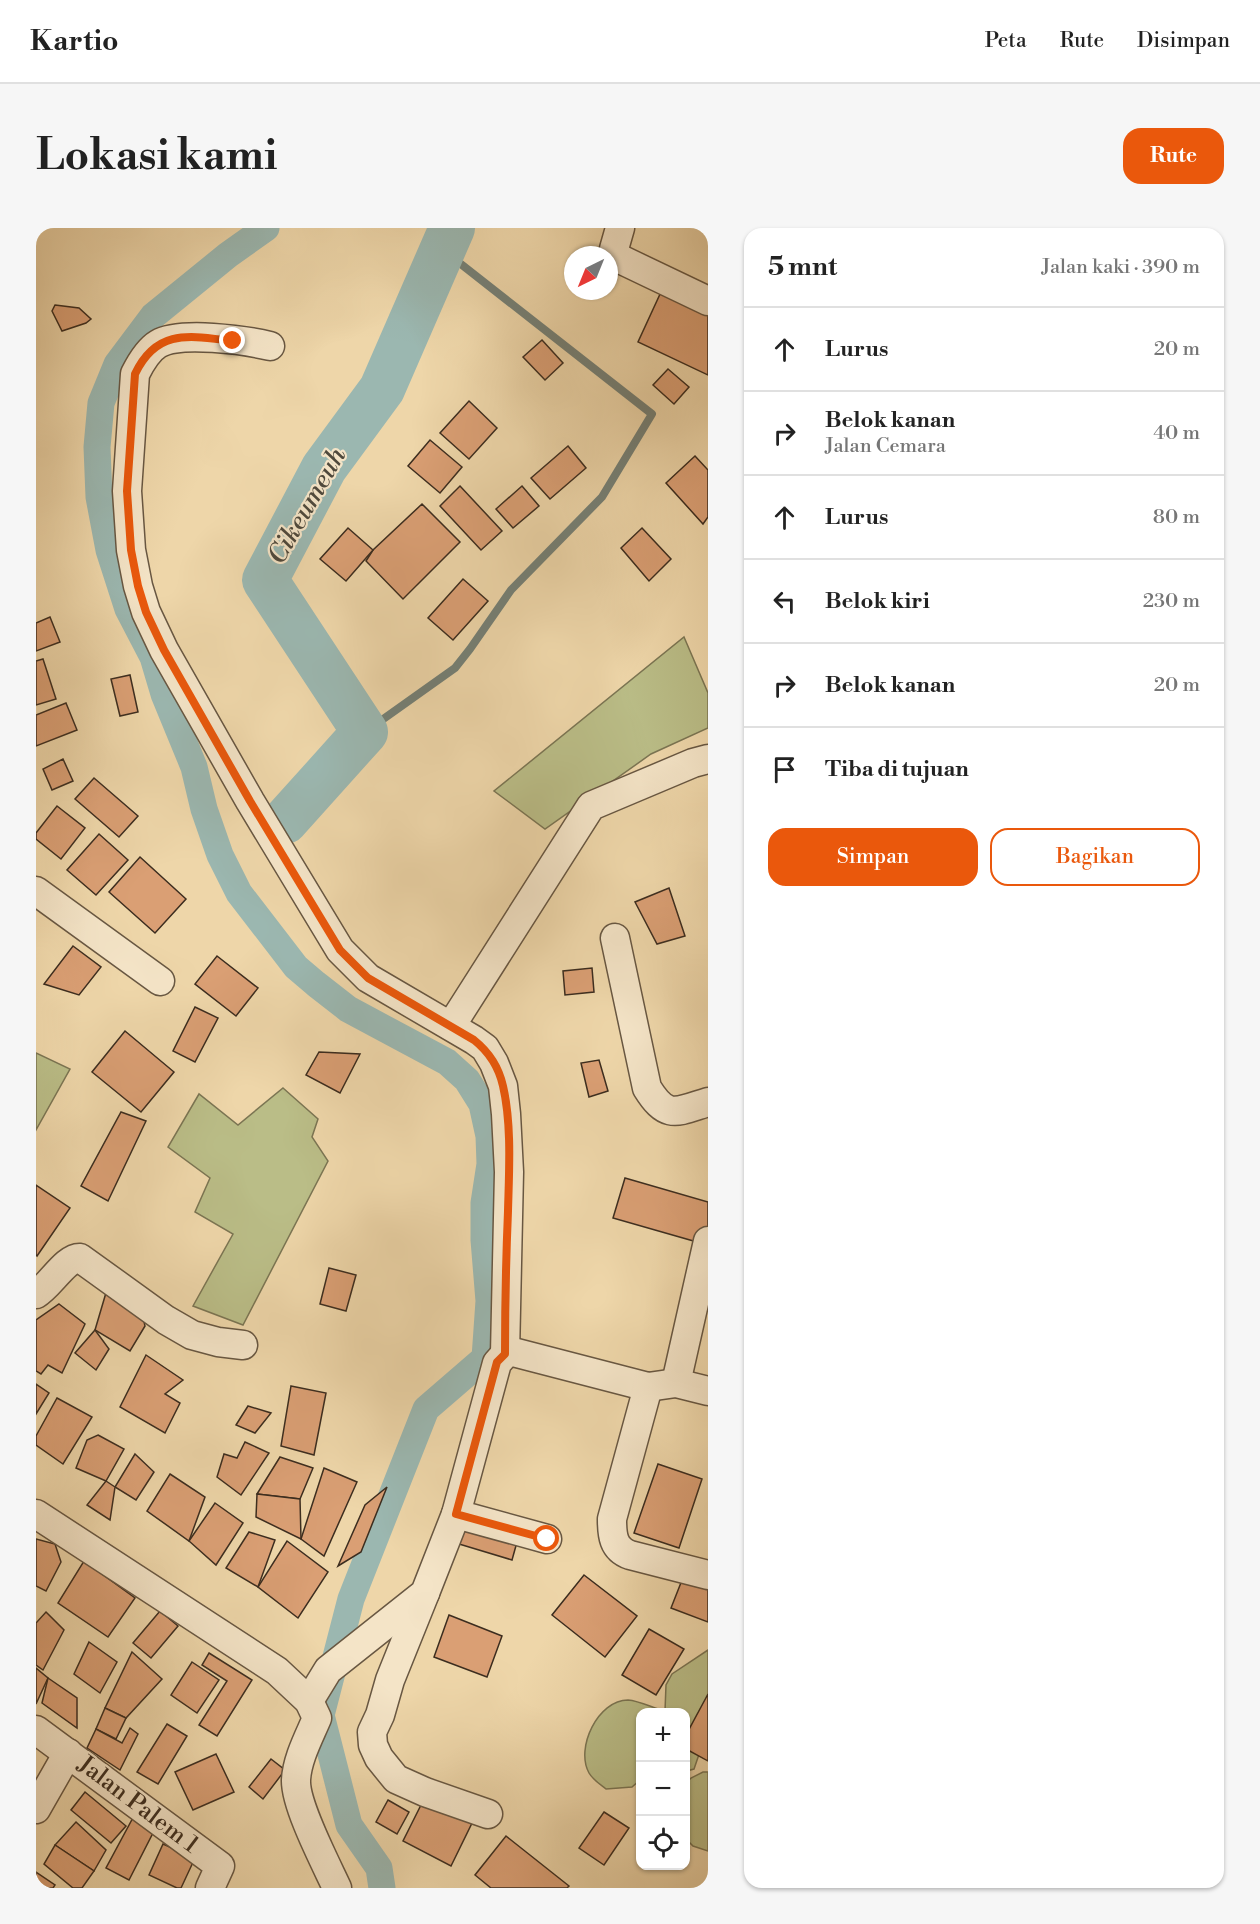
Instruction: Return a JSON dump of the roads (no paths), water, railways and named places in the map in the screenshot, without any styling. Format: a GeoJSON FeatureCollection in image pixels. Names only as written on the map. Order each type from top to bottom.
{"type":"FeatureCollection","features":[{"type":"Feature","properties":{"kind":"street"},"geometry":{"type":"LineString","coordinates":[[620,228],[614,249],[618,258],[708,302]]}},
{"type":"Feature","properties":{"kind":"street"},"geometry":{"type":"LineString","coordinates":[[270,346],[193,337],[168,340],[156,345],[140,364],[135,374],[127,491],[131,550],[138,586],[146,612],[164,650],[250,801],[340,950],[368,978],[485,1048],[494,1062],[503,1086],[509,1172],[505,1354]]}},
{"type":"Feature","properties":{"kind":"street"},"geometry":{"type":"LineString","coordinates":[[451,1026],[591,806],[693,763],[708,759]]}},
{"type":"Feature","properties":{"kind":"street"},"geometry":{"type":"LineString","coordinates":[[36,891],[160,981]]}},
{"type":"Feature","properties":{"kind":"street"},"geometry":{"type":"LineString","coordinates":[[615,938],[646,1088],[657,1104],[668,1111],[677,1112],[708,1102]]}},
{"type":"Feature","properties":{"kind":"street"},"geometry":{"type":"LineString","coordinates":[[676,1383],[708,1241]]}},
{"type":"Feature","properties":{"kind":"street"},"geometry":{"type":"LineString","coordinates":[[36,1294],[44,1290],[71,1260],[80,1258],[166,1320],[192,1335],[218,1342],[243,1345]]}},
{"type":"Feature","properties":{"kind":"street"},"geometry":{"type":"LineString","coordinates":[[488,1814],[425,1792],[396,1779],[379,1758],[373,1745],[372,1732],[380,1715],[390,1680],[456,1514],[497,1362],[505,1354],[513,1352],[648,1387],[676,1383],[708,1391]]}},
{"type":"Feature","properties":{"kind":"street"},"geometry":{"type":"LineString","coordinates":[[648,1387],[612,1519],[612,1533],[616,1546],[630,1555],[708,1575]]}},
{"type":"Feature","properties":{"kind":"street"},"geometry":{"type":"LineString","coordinates":[[456,1514],[547,1539]]}},
{"type":"Feature","properties":{"kind":"street"},"geometry":{"type":"LineString","coordinates":[[36,1515],[277,1671],[309,1701],[317,1718],[301,1758],[296,1781],[301,1803],[337,1888]]}},
{"type":"Feature","properties":{"kind":"street"},"geometry":{"type":"LineString","coordinates":[[309,1701],[328,1670],[425,1593]]}},
{"type":"Feature","properties":{"kind":"street","name":"Jalan Palem 1"},"geometry":{"type":"LineString","coordinates":[[36,1730],[220,1866],[210,1888]]}},
{"type":"Feature","properties":{"kind":"street"},"geometry":{"type":"LineString","coordinates":[[36,1809],[68,1753]]}},
{"type":"Feature","properties":{"kind":"waterway"},"geometry":{"type":"LineString","coordinates":[[266,228],[228,255],[153,316],[117,364],[101,403],[97,447],[99,497],[109,550],[128,609],[153,657],[164,694],[194,767],[204,809],[220,855],[239,893],[296,967],[316,984],[348,1009],[447,1062],[467,1080],[482,1104],[489,1136],[490,1164],[484,1203],[484,1240],[489,1301],[485,1358],[426,1409],[351,1599],[321,1715],[349,1825],[379,1868],[382,1888]]}},
{"type":"Feature","properties":{"kind":"waterway","name":"Cikeumeuh"},"geometry":{"type":"LineString","coordinates":[[285,821],[365,732],[265,580],[324,468],[382,389],[452,228]]}},
{"type":"Feature","properties":{"kind":"waterway"},"geometry":{"type":"LineString","coordinates":[[365,732],[455,668],[511,590],[602,497],[652,414],[443,250]]}}]}
